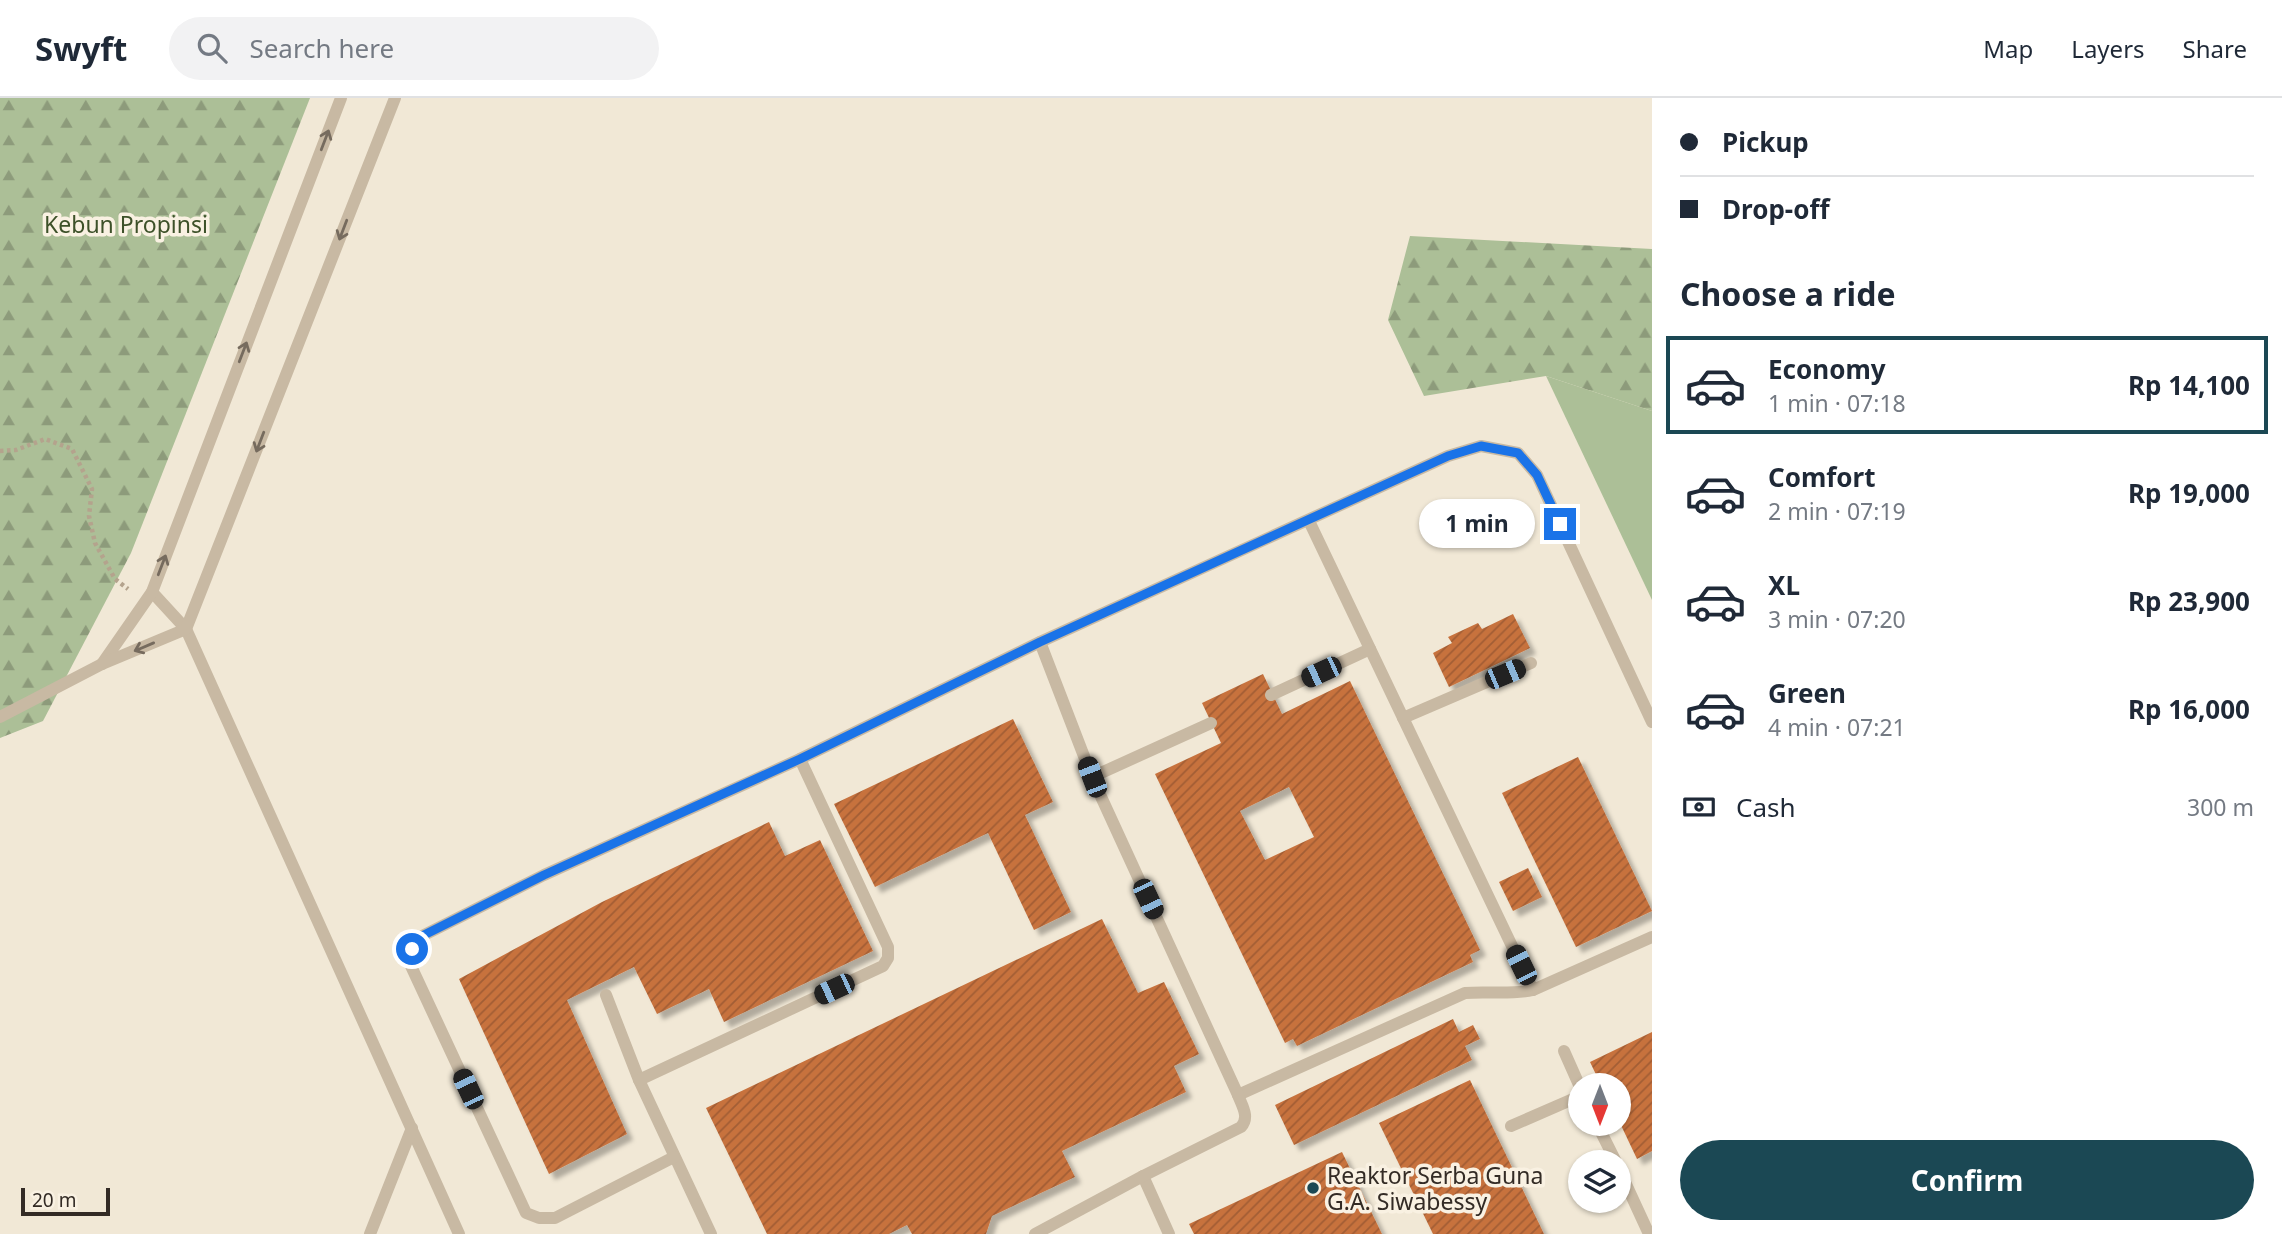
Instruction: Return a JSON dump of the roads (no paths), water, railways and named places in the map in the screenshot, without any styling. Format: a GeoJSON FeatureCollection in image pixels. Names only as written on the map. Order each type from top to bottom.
{"type":"FeatureCollection","features":[{"type":"Feature","properties":{"kind":"lane"},"geometry":{"type":"LineString","coordinates":[[102,664],[152,592],[341,98]]}},
{"type":"Feature","properties":{"kind":"lane"},"geometry":{"type":"LineString","coordinates":[[0,717],[102,664],[186,629],[395,98]]}},
{"type":"Feature","properties":{"kind":"lane"},"geometry":{"type":"LineString","coordinates":[[674,1157],[555,1218],[539,1218],[526,1213],[411,966],[412,949],[420,937],[544,875],[800,759],[1040,642],[1448,456],[1481,446],[1518,453],[1537,475],[1652,722]]}},
{"type":"Feature","properties":{"kind":"lane"},"geometry":{"type":"LineString","coordinates":[[1309,521],[1533,990]]}},
{"type":"Feature","properties":{"kind":"lane"},"geometry":{"type":"LineString","coordinates":[[152,592],[186,629],[459,1234]]}},
{"type":"Feature","properties":{"kind":"lane"},"geometry":{"type":"LineString","coordinates":[[1035,1234],[1241,1127],[1245,1122],[1238,1095],[1092,777],[1040,642]]}},
{"type":"Feature","properties":{"kind":"lane"},"geometry":{"type":"LineString","coordinates":[[1271,695],[1370,649]]}},
{"type":"Feature","properties":{"kind":"lane"},"geometry":{"type":"LineString","coordinates":[[1403,718],[1531,663]]}},
{"type":"Feature","properties":{"kind":"lane"},"geometry":{"type":"LineString","coordinates":[[1092,777],[1211,723]]}},
{"type":"Feature","properties":{"kind":"lane"},"geometry":{"type":"LineString","coordinates":[[639,1080],[883,967],[888,958],[888,947],[800,759]]}},
{"type":"Feature","properties":{"kind":"lane"},"geometry":{"type":"LineString","coordinates":[[1238,1095],[1465,993],[1487,991],[1510,994],[1533,990],[1652,937]]}},
{"type":"Feature","properties":{"kind":"lane"},"geometry":{"type":"LineString","coordinates":[[606,995],[639,1080],[711,1234]]}},
{"type":"Feature","properties":{"kind":"lane"},"geometry":{"type":"LineString","coordinates":[[1564,1051],[1574,1073]]}},
{"type":"Feature","properties":{"kind":"lane"},"geometry":{"type":"LineString","coordinates":[[1511,1126],[1568,1101]]}},
{"type":"Feature","properties":{"kind":"lane"},"geometry":{"type":"LineString","coordinates":[[370,1234],[412,1128]]}},
{"type":"Feature","properties":{"kind":"lane"},"geometry":{"type":"LineString","coordinates":[[1143,1176],[1169,1234]]}},
{"type":"Feature","properties":{"kind":"lane"},"geometry":{"type":"LineString","coordinates":[[1631,1195],[1649,1234]]}},
{"type":"Feature","properties":{"kind":"place","name":"Reaktor Serba Guna G.A. Siwabessy"},"geometry":{"type":"Point","coordinates":[1313,1188]}},
{"type":"Feature","properties":{"kind":"park label","name":"Kebun Propinsi"},"geometry":{"type":"Point","coordinates":[126,224]}}]}
